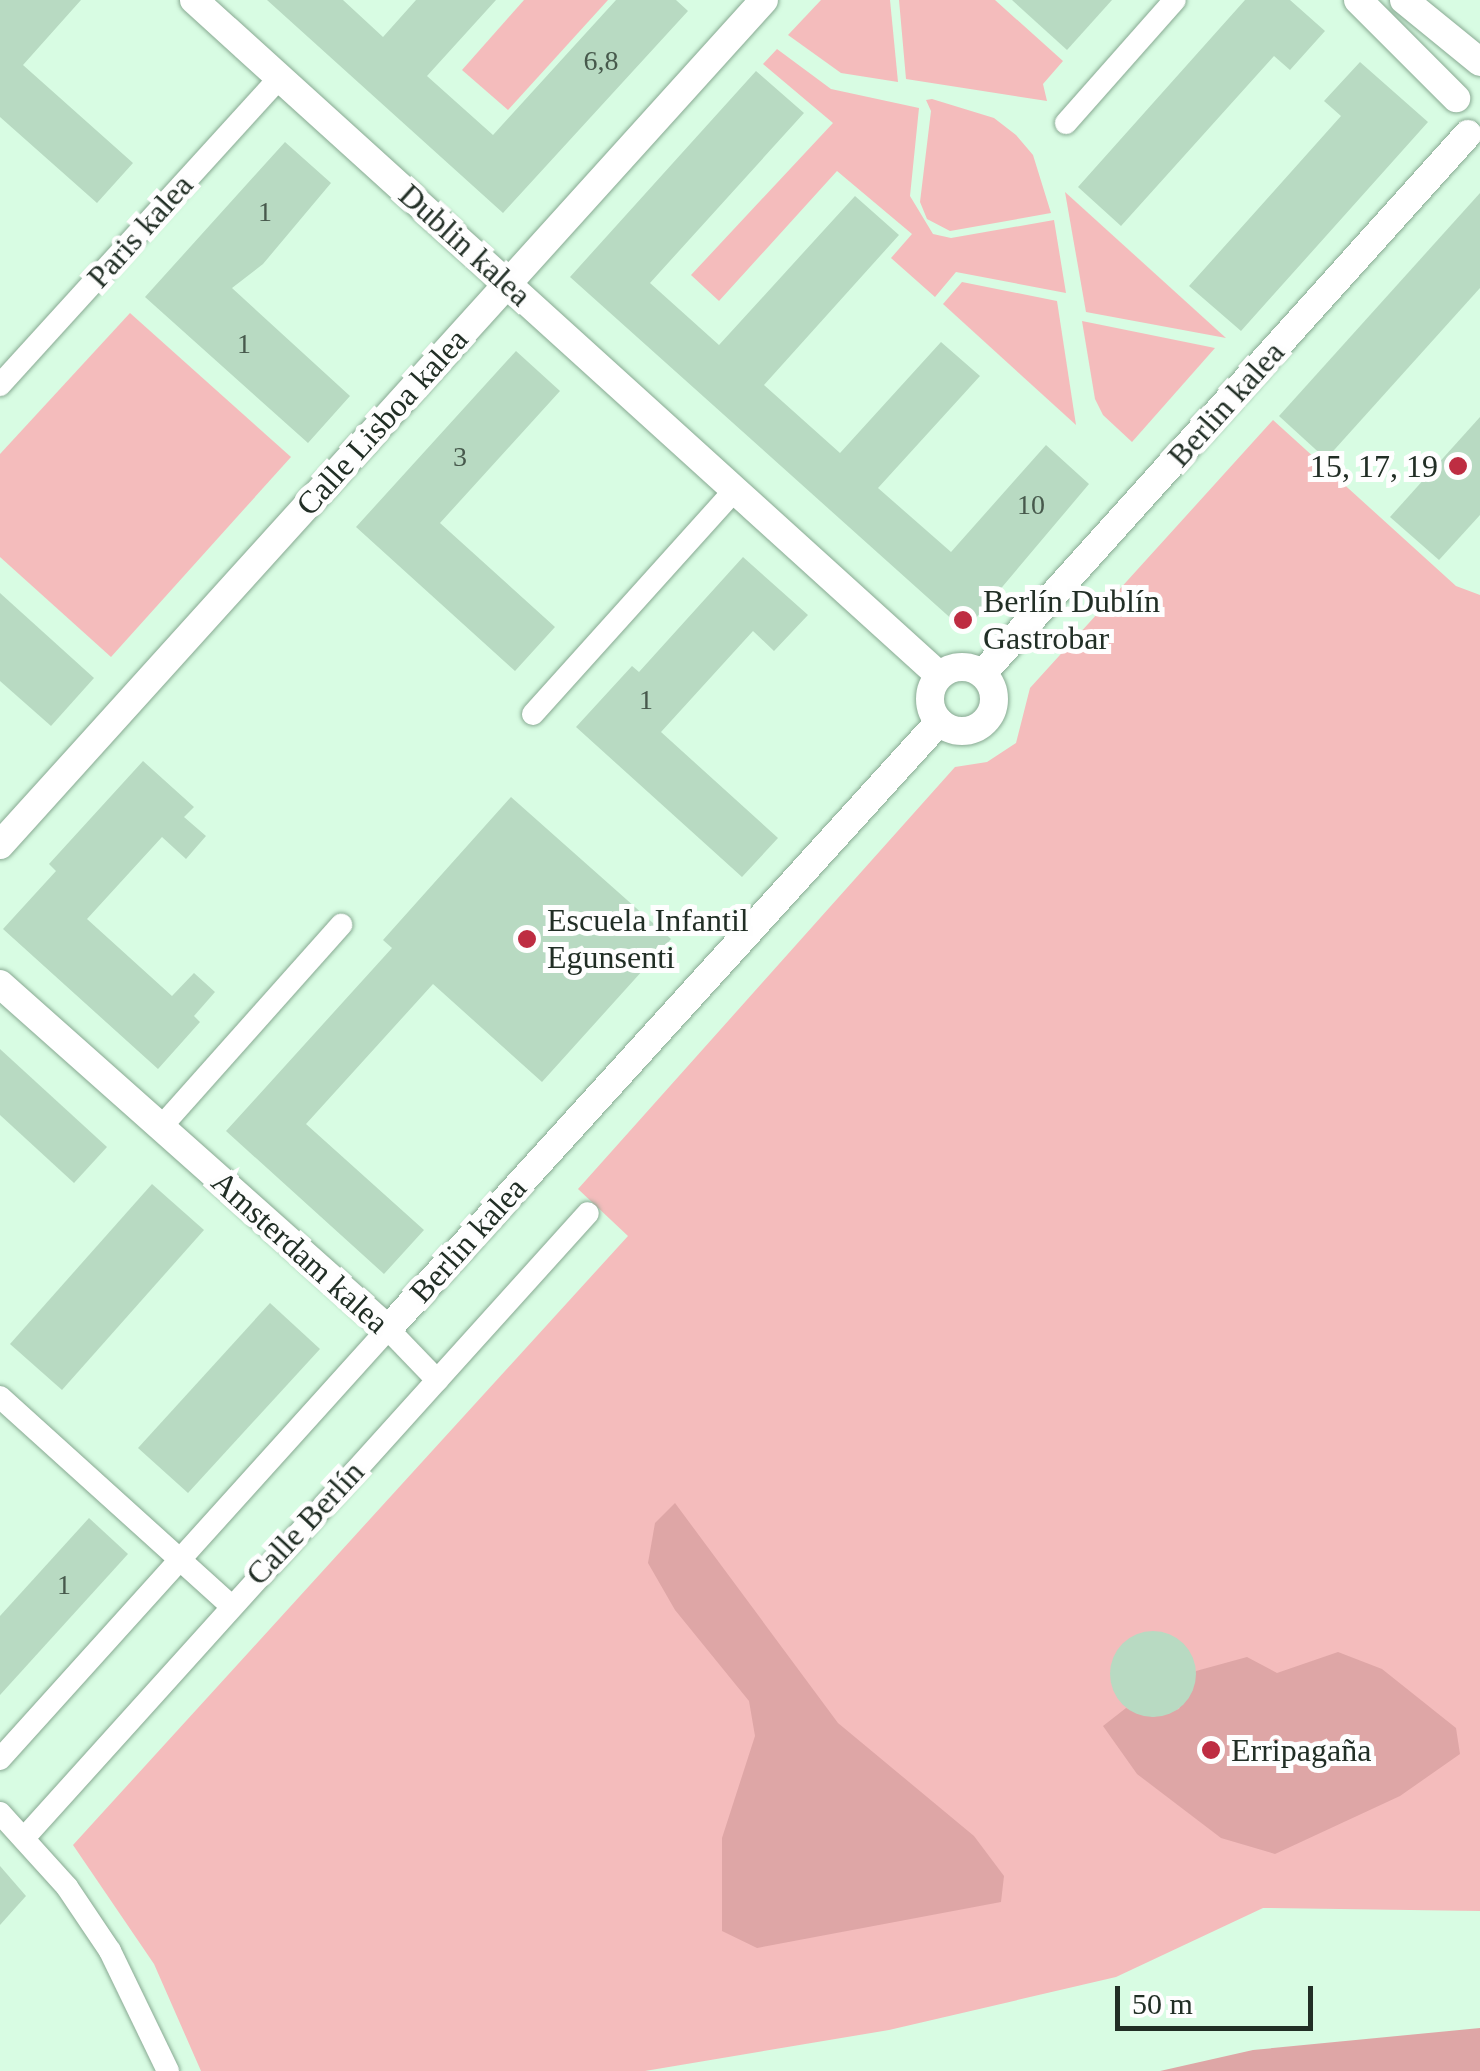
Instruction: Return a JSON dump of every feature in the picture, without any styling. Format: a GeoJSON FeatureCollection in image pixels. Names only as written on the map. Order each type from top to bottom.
{"type":"FeatureCollection","features":[{"type":"Feature","properties":{"kind":"street","name":"Dublin kalea"},"geometry":{"type":"LineString","coordinates":[[194,0],[939,675]]}},
{"type":"Feature","properties":{"kind":"street","name":"Calle Lisboa kalea"},"geometry":{"type":"LineString","coordinates":[[0,845],[764,0]]}},
{"type":"Feature","properties":{"kind":"street"},"geometry":{"type":"LineString","coordinates":[[1066,123],[1175,0]]}},
{"type":"Feature","properties":{"kind":"street"},"geometry":{"type":"LineString","coordinates":[[1358,0],[1456,98],[1474,138]]}},
{"type":"Feature","properties":{"kind":"street"},"geometry":{"type":"LineString","coordinates":[[1404,0],[1480,62]]}},
{"type":"Feature","properties":{"kind":"street"},"geometry":{"type":"LineString","coordinates":[[1456,98],[1480,70]]}},
{"type":"Feature","properties":{"kind":"street","name":"Paris kalea"},"geometry":{"type":"LineString","coordinates":[[0,384],[280,78]]}},
{"type":"Feature","properties":{"kind":"street","name":"Berlin kalea"},"geometry":{"type":"LineString","coordinates":[[983,673],[1474,138]]}},
{"type":"Feature","properties":{"kind":"street"},"geometry":{"type":"LineString","coordinates":[[533,714],[735,490]]}},
{"type":"Feature","properties":{"kind":"street"},"geometry":{"type":"LineString","coordinates":[[968,666],[983,673],[994,705],[987,721],[972,730],[939,722],[929,699],[939,675],[968,666]]}},
{"type":"Feature","properties":{"kind":"street","name":"Berlin kalea"},"geometry":{"type":"LineString","coordinates":[[0,1760],[939,722]]}},
{"type":"Feature","properties":{"kind":"street"},"geometry":{"type":"LineString","coordinates":[[161,1126],[341,925]]}},
{"type":"Feature","properties":{"kind":"street","name":"Amsterdam kalea"},"geometry":{"type":"LineString","coordinates":[[0,984],[388,1329],[436,1380]]}},
{"type":"Feature","properties":{"kind":"street","name":"Calle Berlín"},"geometry":{"type":"LineString","coordinates":[[25,1837],[230,1604],[588,1213]]}},
{"type":"Feature","properties":{"kind":"street"},"geometry":{"type":"LineString","coordinates":[[0,1396],[230,1604]]}},
{"type":"Feature","properties":{"kind":"street"},"geometry":{"type":"LineString","coordinates":[[0,1813],[25,1837],[110,1950],[168,2071]]}},
{"type":"Feature","properties":{"kind":"shaded area"},"geometry":{"type":"Polygon","coordinates":[[[524,0],[608,0],[508,110],[462,70],[524,0]]]}},
{"type":"Feature","properties":{"kind":"shaded area"},"geometry":{"type":"Polygon","coordinates":[[[821,0],[890,0],[898,82],[841,73],[788,35],[821,0]]]}},
{"type":"Feature","properties":{"kind":"shaded area"},"geometry":{"type":"Polygon","coordinates":[[[899,0],[995,0],[1063,61],[1043,84],[1047,101],[906,79],[899,0]]]}},
{"type":"Feature","properties":{"kind":"shaded area"},"geometry":{"type":"Polygon","coordinates":[[[777,49],[831,89],[919,108],[910,196],[933,234],[951,238],[1054,220],[1066,293],[956,272],[935,297],[891,258],[912,234],[837,171],[719,301],[691,275],[833,123],[763,64],[777,49]]]}},
{"type":"Feature","properties":{"kind":"shaded area"},"geometry":{"type":"Polygon","coordinates":[[[926,100],[994,118],[1016,135],[1033,155],[1051,213],[950,231],[927,219],[920,202],[931,111],[926,100]]]}},
{"type":"Feature","properties":{"kind":"shaded area"},"geometry":{"type":"Polygon","coordinates":[[[1065,192],[1226,338],[1086,312],[1065,192]]]}},
{"type":"Feature","properties":{"kind":"shaded area"},"geometry":{"type":"Polygon","coordinates":[[[962,282],[1057,301],[1076,425],[943,304],[962,282]]]}},
{"type":"Feature","properties":{"kind":"shaded area"},"geometry":{"type":"Polygon","coordinates":[[[130,313],[291,457],[111,657],[0,557],[0,454],[130,313]]]}},
{"type":"Feature","properties":{"kind":"shaded area"},"geometry":{"type":"Polygon","coordinates":[[[1082,321],[1215,348],[1132,442],[1103,415],[1095,399],[1082,321]]]}},
{"type":"Feature","properties":{"kind":"shaded area"},"geometry":{"type":"Polygon","coordinates":[[[1273,420],[1456,586],[1480,595],[1480,1911],[1263,1908],[1116,1977],[889,2030],[645,2071],[201,2071],[154,1964],[73,1845],[628,1236],[578,1189],[955,767],[987,762],[1016,743],[1030,688],[1273,420]]]}},
{"type":"Feature","properties":{"kind":"shaded area"},"geometry":{"type":"Polygon","coordinates":[[[675,1503],[838,1723],[974,1836],[1004,1876],[1001,1902],[757,1948],[722,1931],[722,1838],[755,1736],[749,1701],[675,1610],[648,1563],[655,1523],[675,1503]]]}},
{"type":"Feature","properties":{"kind":"shaded area"},"geometry":{"type":"Polygon","coordinates":[[[1338,1652],[1382,1669],[1456,1728],[1460,1754],[1400,1796],[1275,1854],[1221,1838],[1137,1774],[1103,1726],[1126,1708],[1153,1717],[1179,1709],[1196,1671],[1247,1657],[1277,1673],[1338,1652]]]}},
{"type":"Feature","properties":{"kind":"shaded area"},"geometry":{"type":"Polygon","coordinates":[[[1480,2028],[1480,2071],[1160,2071],[1253,2050],[1480,2028]]]}},
{"type":"Feature","properties":{"kind":"building"},"geometry":{"type":"Polygon","coordinates":[[[0,0],[81,0],[23,65],[133,163],[97,203],[0,117],[0,0]]]}},
{"type":"Feature","properties":{"kind":"building"},"geometry":{"type":"Polygon","coordinates":[[[267,0],[343,0],[383,37],[416,0],[496,0],[427,76],[493,135],[616,0],[676,0],[688,11],[503,213],[267,0]]]}},
{"type":"Feature","properties":{"kind":"building"},"geometry":{"type":"Polygon","coordinates":[[[1012,0],[1112,0],[1067,50],[1012,0]]]}},
{"type":"Feature","properties":{"kind":"building"},"geometry":{"type":"Polygon","coordinates":[[[1245,0],[1290,0],[1325,31],[1290,70],[1274,56],[1121,226],[1078,187],[1245,0]]]}},
{"type":"Feature","properties":{"kind":"building"},"geometry":{"type":"Polygon","coordinates":[[[1360,62],[1428,122],[1241,331],[1189,286],[1341,116],[1324,101],[1360,62]]]}},
{"type":"Feature","properties":{"kind":"building"},"geometry":{"type":"Polygon","coordinates":[[[756,71],[804,113],[650,283],[719,345],[855,196],[899,235],[764,385],[840,453],[941,342],[980,376],[878,488],[951,552],[1046,445],[1089,484],[965,631],[570,277],[756,71]]]}},
{"type":"Feature","properties":{"kind":"building"},"geometry":{"type":"Polygon","coordinates":[[[285,142],[331,183],[263,264],[232,288],[350,396],[308,443],[145,297],[285,142]]]}},
{"type":"Feature","properties":{"kind":"building"},"geometry":{"type":"Polygon","coordinates":[[[1480,193],[1480,288],[1326,459],[1279,416],[1480,193]]]}},
{"type":"Feature","properties":{"kind":"building"},"geometry":{"type":"Polygon","coordinates":[[[516,351],[560,391],[440,523],[555,627],[515,671],[356,527],[516,351]]]}},
{"type":"Feature","properties":{"kind":"building","name":"15, 17, 19"},"geometry":{"type":"Polygon","coordinates":[[[1480,417],[1480,515],[1439,560],[1390,517],[1480,417]]]}},
{"type":"Feature","properties":{"kind":"building"},"geometry":{"type":"Polygon","coordinates":[[[743,557],[808,615],[774,651],[753,631],[661,732],[778,838],[742,877],[576,727],[632,666],[639,672],[743,557]]]}},
{"type":"Feature","properties":{"kind":"building"},"geometry":{"type":"Polygon","coordinates":[[[0,593],[94,678],[51,726],[0,681],[0,593]]]}},
{"type":"Feature","properties":{"kind":"building"},"geometry":{"type":"Polygon","coordinates":[[[143,761],[194,807],[184,817],[206,836],[186,859],[162,837],[87,919],[172,996],[194,973],[215,992],[194,1016],[200,1022],[158,1069],[3,929],[56,871],[49,864],[143,761]]]}},
{"type":"Feature","properties":{"kind":"building","name":"Escuela Infantil Egunsenti"},"geometry":{"type":"Polygon","coordinates":[[[511,797],[671,939],[542,1082],[433,984],[306,1124],[424,1230],[384,1274],[226,1131],[392,948],[383,940],[511,797]]]}},
{"type":"Feature","properties":{"kind":"building"},"geometry":{"type":"Polygon","coordinates":[[[0,1049],[107,1147],[74,1183],[0,1115],[0,1049]]]}},
{"type":"Feature","properties":{"kind":"building"},"geometry":{"type":"Polygon","coordinates":[[[152,1184],[204,1230],[62,1390],[10,1344],[152,1184]]]}},
{"type":"Feature","properties":{"kind":"building"},"geometry":{"type":"Polygon","coordinates":[[[270,1303],[320,1349],[188,1493],[138,1448],[270,1303]]]}},
{"type":"Feature","properties":{"kind":"building"},"geometry":{"type":"Polygon","coordinates":[[[89,1518],[128,1554],[0,1695],[0,1616],[89,1518]]]}},
{"type":"Feature","properties":{"kind":"building"},"geometry":{"type":"Polygon","coordinates":[[[1153,1631],[1177,1638],[1189,1650],[1196,1674],[1189,1698],[1177,1710],[1153,1717],[1129,1710],[1117,1698],[1110,1674],[1117,1650],[1129,1638],[1153,1631]]]}},
{"type":"Feature","properties":{"kind":"building"},"geometry":{"type":"Polygon","coordinates":[[[0,1866],[26,1896],[0,1925],[0,1866]]]}},
{"type":"Feature","properties":{"kind":"place","name":"15, 17, 19"},"geometry":{"type":"Point","coordinates":[1458,466]}},
{"type":"Feature","properties":{"kind":"place","name":"Berlín Dublín Gastrobar"},"geometry":{"type":"Point","coordinates":[963,620]}},
{"type":"Feature","properties":{"kind":"place","name":"Escuela Infantil Egunsenti"},"geometry":{"type":"Point","coordinates":[527,939]}},
{"type":"Feature","properties":{"kind":"place","name":"Erripagaña"},"geometry":{"type":"Point","coordinates":[1211,1750]}}]}
